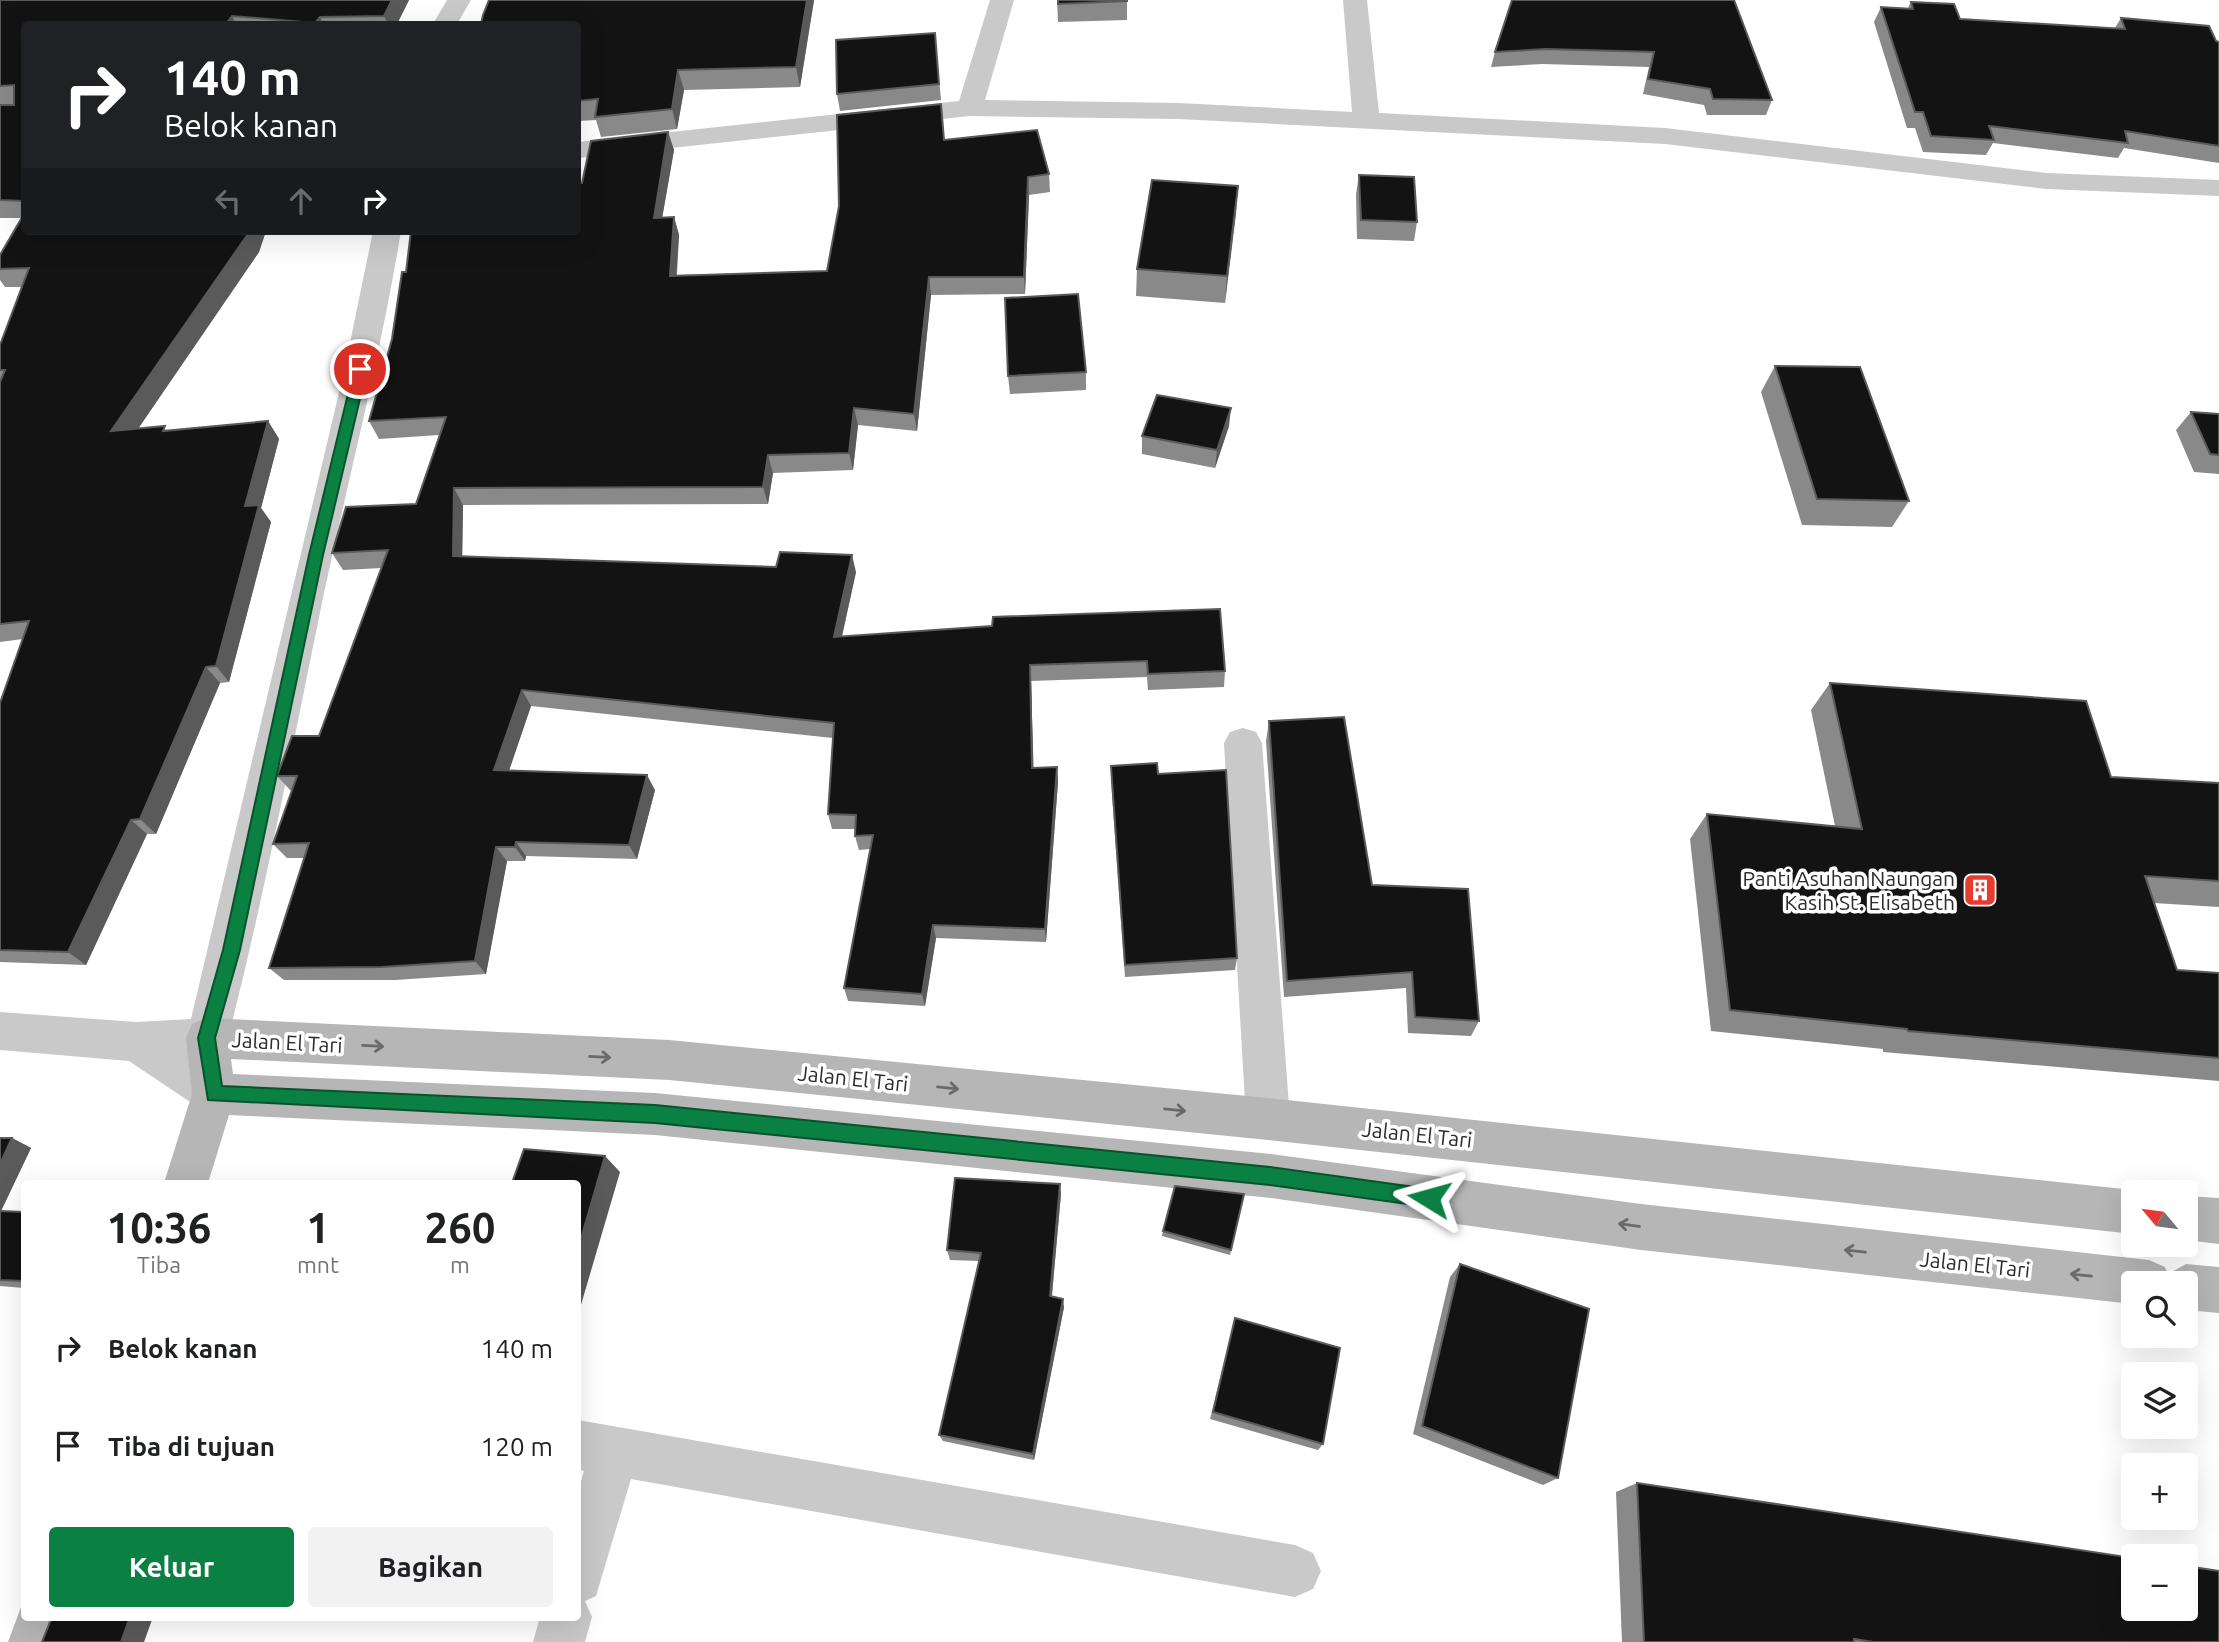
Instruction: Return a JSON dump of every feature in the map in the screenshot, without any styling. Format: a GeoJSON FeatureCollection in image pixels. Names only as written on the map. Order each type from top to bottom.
{"type":"FeatureCollection","features":[{"type":"Feature","properties":{"kind":"street"},"geometry":{"type":"LineString","coordinates":[[447,21],[459,0]]}},
{"type":"Feature","properties":{"kind":"street"},"geometry":{"type":"LineString","coordinates":[[970,108],[1002,0]]}},
{"type":"Feature","properties":{"kind":"street"},"geometry":{"type":"LineString","coordinates":[[1355,0],[1366,119]]}},
{"type":"Feature","properties":{"kind":"street"},"geometry":{"type":"LineString","coordinates":[[581,150],[970,108],[1178,111],[1665,136],[2046,181],[2219,188]]}},
{"type":"Feature","properties":{"kind":"street"},"geometry":{"type":"LineString","coordinates":[[187,1180],[214,1094],[206,1038],[231,950],[322,528],[373,316],[386,235]]}},
{"type":"Feature","properties":{"kind":"street"},"geometry":{"type":"LineString","coordinates":[[1243,743],[1268,1119]]}},
{"type":"Feature","properties":{"kind":"street","name":"Jalan El Tari"},"geometry":{"type":"LineString","coordinates":[[0,1031],[136,1042],[206,1038],[669,1060],[1268,1119],[2121,1211]]}},
{"type":"Feature","properties":{"kind":"street"},"geometry":{"type":"LineString","coordinates":[[136,1042],[214,1094]]}},
{"type":"Feature","properties":{"kind":"street","name":"Jalan El Tari"},"geometry":{"type":"LineString","coordinates":[[214,1094],[683,1117],[1270,1176],[1641,1227],[2121,1280]]}},
{"type":"Feature","properties":{"kind":"street"},"geometry":{"type":"LineString","coordinates":[[2198,1219],[2219,1221]]}},
{"type":"Feature","properties":{"kind":"street"},"geometry":{"type":"LineString","coordinates":[[2198,1288],[2219,1290]]}},
{"type":"Feature","properties":{"kind":"street"},"geometry":{"type":"LineString","coordinates":[[581,1556],[596,1448],[1296,1571]]}},
{"type":"Feature","properties":{"kind":"street"},"geometry":{"type":"LineString","coordinates":[[34,1642],[42,1621]]}},
{"type":"Feature","properties":{"kind":"street"},"geometry":{"type":"LineString","coordinates":[[559,1642],[565,1621]]}},
{"type":"Feature","properties":{"kind":"building"},"geometry":{"type":"Polygon","coordinates":[[[0,0],[392,0],[384,16],[320,17],[317,21],[232,16],[228,21],[21,21],[21,201],[0,200],[0,105],[14,105],[14,85],[0,86],[0,0]]]}},
{"type":"Feature","properties":{"kind":"building"},"geometry":{"type":"Polygon","coordinates":[[[489,0],[807,0],[796,67],[678,70],[672,109],[595,117],[598,99],[581,101],[581,21],[482,21],[489,0]]]}},
{"type":"Feature","properties":{"kind":"building"},"geometry":{"type":"Polygon","coordinates":[[[1058,0],[1127,0],[1127,1],[1058,4],[1058,0]]]}},
{"type":"Feature","properties":{"kind":"building"},"geometry":{"type":"Polygon","coordinates":[[[1512,0],[1734,0],[1772,100],[1713,99],[1710,89],[1648,79],[1654,52],[1546,49],[1495,52],[1512,0]]]}},
{"type":"Feature","properties":{"kind":"building"},"geometry":{"type":"Polygon","coordinates":[[[1911,2],[1954,4],[1960,19],[2125,29],[2121,18],[2209,26],[2219,42],[2219,146],[2125,131],[2128,143],[1989,126],[1994,140],[1931,136],[1923,112],[1915,112],[1881,7],[1913,9],[1911,2]]]}},
{"type":"Feature","properties":{"kind":"building"},"geometry":{"type":"Polygon","coordinates":[[[935,33],[939,84],[837,94],[836,40],[935,33]]]}},
{"type":"Feature","properties":{"kind":"building"},"geometry":{"type":"Polygon","coordinates":[[[941,104],[944,140],[1037,130],[1049,174],[1028,177],[1024,277],[929,277],[914,414],[854,408],[849,453],[768,455],[763,487],[454,488],[453,556],[776,567],[780,552],[852,555],[834,637],[992,626],[993,617],[1220,609],[1225,671],[1148,674],[1147,661],[1030,665],[1032,768],[1057,767],[1045,929],[933,925],[922,994],[844,988],[873,835],[855,836],[856,815],[828,814],[834,723],[522,690],[494,770],[647,775],[629,845],[516,842],[515,847],[496,847],[475,961],[382,967],[269,968],[309,843],[273,844],[297,776],[277,776],[292,736],[319,736],[388,550],[332,553],[346,507],[416,504],[446,417],[369,421],[392,339],[411,235],[581,235],[581,183],[591,141],[668,132],[654,218],[674,217],[670,276],[827,271],[839,206],[837,115],[941,104]]]}},
{"type":"Feature","properties":{"kind":"building"},"geometry":{"type":"Polygon","coordinates":[[[1359,175],[1414,177],[1417,222],[1361,220],[1359,175]]]}},
{"type":"Feature","properties":{"kind":"building"},"geometry":{"type":"Polygon","coordinates":[[[1152,180],[1238,186],[1227,276],[1137,269],[1152,180]]]}},
{"type":"Feature","properties":{"kind":"building"},"geometry":{"type":"Polygon","coordinates":[[[21,219],[21,235],[247,235],[111,431],[165,426],[163,431],[268,421],[245,506],[259,505],[216,666],[206,667],[140,819],[131,820],[68,952],[0,950],[0,703],[29,621],[0,624],[0,382],[5,370],[0,370],[0,345],[29,268],[0,269],[0,255],[21,219]]]}},
{"type":"Feature","properties":{"kind":"building"},"geometry":{"type":"Polygon","coordinates":[[[1078,294],[1086,372],[1008,376],[1005,298],[1078,294]]]}},
{"type":"Feature","properties":{"kind":"building"},"geometry":{"type":"Polygon","coordinates":[[[1775,366],[1860,367],[1909,501],[1817,499],[1775,366]]]}},
{"type":"Feature","properties":{"kind":"building"},"geometry":{"type":"Polygon","coordinates":[[[1157,395],[1231,408],[1217,450],[1142,436],[1157,395]]]}},
{"type":"Feature","properties":{"kind":"building"},"geometry":{"type":"Polygon","coordinates":[[[2191,412],[2219,414],[2219,455],[2210,454],[2191,412]]]}},
{"type":"Feature","properties":{"kind":"building"},"geometry":{"type":"Polygon","coordinates":[[[1830,683],[2086,701],[2111,777],[2219,783],[2219,881],[2145,876],[2177,970],[2219,973],[2219,1058],[1908,1031],[1730,1010],[1707,814],[1862,829],[1830,683]]]}},
{"type":"Feature","properties":{"kind":"building"},"geometry":{"type":"Polygon","coordinates":[[[1344,717],[1372,885],[1468,889],[1479,1021],[1415,1017],[1412,972],[1287,981],[1269,721],[1344,717]]]}},
{"type":"Feature","properties":{"kind":"building"},"geometry":{"type":"Polygon","coordinates":[[[1157,763],[1158,774],[1226,770],[1237,958],[1125,965],[1111,766],[1157,763]]]}},
{"type":"Feature","properties":{"kind":"building"},"geometry":{"type":"Polygon","coordinates":[[[0,1138],[12,1138],[0,1164],[0,1138]]]}},
{"type":"Feature","properties":{"kind":"building"},"geometry":{"type":"Polygon","coordinates":[[[524,1149],[605,1156],[581,1239],[581,1180],[513,1180],[524,1149]]]}},
{"type":"Feature","properties":{"kind":"building"},"geometry":{"type":"Polygon","coordinates":[[[955,1178],[1060,1184],[1050,1296],[1063,1299],[1033,1454],[939,1435],[981,1253],[947,1250],[955,1178]]]}},
{"type":"Feature","properties":{"kind":"building"},"geometry":{"type":"Polygon","coordinates":[[[1175,1186],[1244,1194],[1231,1250],[1163,1231],[1175,1186]]]}},
{"type":"Feature","properties":{"kind":"building"},"geometry":{"type":"Polygon","coordinates":[[[0,1211],[21,1212],[21,1281],[0,1280],[0,1211]]]}},
{"type":"Feature","properties":{"kind":"building"},"geometry":{"type":"Polygon","coordinates":[[[1460,1264],[1589,1309],[1558,1478],[1422,1426],[1460,1264]]]}},
{"type":"Feature","properties":{"kind":"building"},"geometry":{"type":"Polygon","coordinates":[[[1235,1318],[1340,1348],[1323,1444],[1213,1412],[1235,1318]]]}},
{"type":"Feature","properties":{"kind":"building"},"geometry":{"type":"Polygon","coordinates":[[[1637,1483],[2121,1556],[2121,1621],[2198,1621],[2198,1568],[2219,1571],[2219,1642],[1873,1642],[1854,1639],[1854,1642],[1644,1642],[1637,1483]]]}},
{"type":"Feature","properties":{"kind":"building"},"geometry":{"type":"Polygon","coordinates":[[[50,1621],[129,1621],[121,1642],[42,1642],[50,1621]]]}},
{"type":"Feature","properties":{"kind":"place","name":"Panti Asuhan Naungan Kasih St. Elisabeth"},"geometry":{"type":"Point","coordinates":[1980,890]}},
{"type":"Feature","properties":{"kind":"route"},"geometry":{"type":"LineString","coordinates":[[360,369],[316,555],[231,950],[206,1038],[214,1094],[655,1114],[1270,1176],[1429,1198]]}}]}
